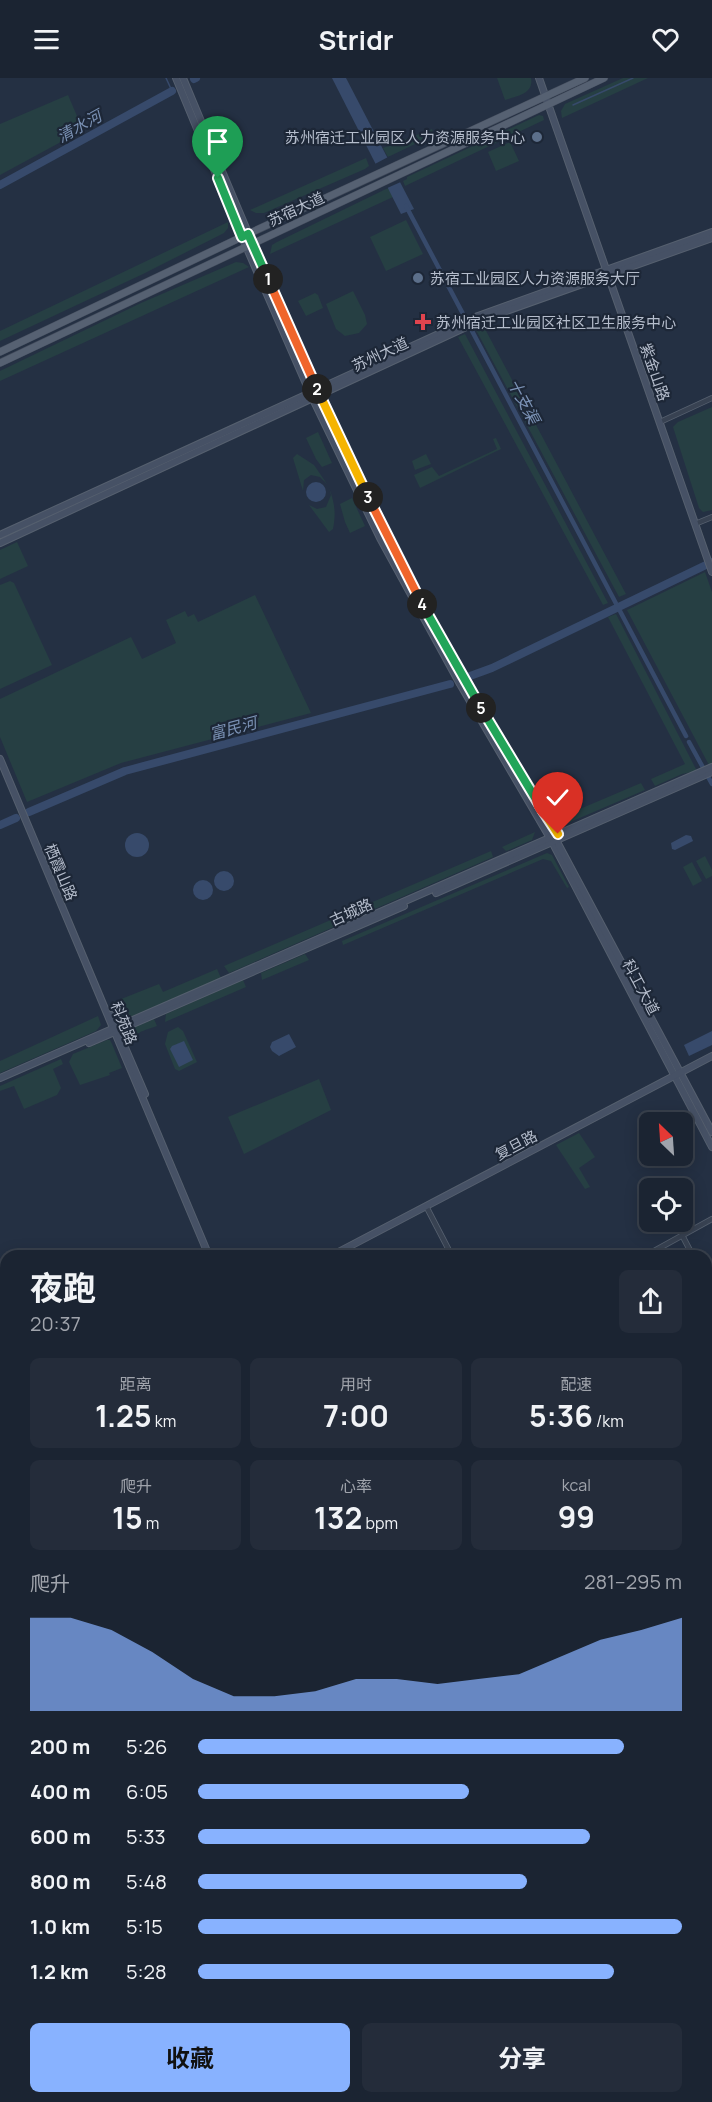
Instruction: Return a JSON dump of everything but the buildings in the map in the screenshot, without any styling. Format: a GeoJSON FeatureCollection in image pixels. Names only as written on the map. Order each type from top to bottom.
{"type":"FeatureCollection","features":[{"type":"Feature","properties":{"kind":"main road","name":"苏宿大道"},"geometry":{"type":"LineString","coordinates":[[0,363],[381,184],[547,101],[585,78]]}},
{"type":"Feature","properties":{"kind":"main road","name":"苏宿大道"},"geometry":{"type":"LineString","coordinates":[[0,352],[396,165],[604,78]]}},
{"type":"Feature","properties":{"kind":"street"},"geometry":{"type":"LineString","coordinates":[[176,78],[245,235]]}},
{"type":"Feature","properties":{"kind":"street"},"geometry":{"type":"LineString","coordinates":[[183,78],[245,235]]}},
{"type":"Feature","properties":{"kind":"street","name":"紫金山路"},"geometry":{"type":"LineString","coordinates":[[539,78],[711,570]]}},
{"type":"Feature","properties":{"kind":"street","name":"苏州大道"},"geometry":{"type":"LineString","coordinates":[[0,543],[479,318],[712,232]]}},
{"type":"Feature","properties":{"kind":"street","name":"科工大道"},"geometry":{"type":"LineString","coordinates":[[245,235],[315,394],[414,589],[554,838],[678,1074],[712,1132]]}},
{"type":"Feature","properties":{"kind":"street","name":"苏州大道"},"geometry":{"type":"LineString","coordinates":[[607,272],[712,238]]}},
{"type":"Feature","properties":{"kind":"street","name":"苏州大道"},"geometry":{"type":"LineString","coordinates":[[0,535],[315,394]]}},
{"type":"Feature","properties":{"kind":"street"},"geometry":{"type":"LineString","coordinates":[[661,423],[712,399]]}},
{"type":"Feature","properties":{"kind":"street"},"geometry":{"type":"LineString","coordinates":[[696,525],[712,518]]}},
{"type":"Feature","properties":{"kind":"street","name":"栖霞山路"},"geometry":{"type":"LineString","coordinates":[[0,759],[100,994]]}},
{"type":"Feature","properties":{"kind":"street","name":"古城路"},"geometry":{"type":"LineString","coordinates":[[0,1079],[708,771]]}},
{"type":"Feature","properties":{"kind":"street","name":"科苑路"},"geometry":{"type":"LineString","coordinates":[[100,994],[208,1250]]}},
{"type":"Feature","properties":{"kind":"street","name":"复旦路"},"geometry":{"type":"LineString","coordinates":[[342,1250],[712,1056]]}},
{"type":"Feature","properties":{"kind":"street","name":"科工大道"},"geometry":{"type":"LineString","coordinates":[[678,1074],[712,1147]]}},
{"type":"Feature","properties":{"kind":"street"},"geometry":{"type":"LineString","coordinates":[[426,1206],[449,1250]]}},
{"type":"Feature","properties":{"kind":"street"},"geometry":{"type":"LineString","coordinates":[[656,1250],[712,1220]]}},
{"type":"Feature","properties":{"kind":"street"},"geometry":{"type":"LineString","coordinates":[[682,1235],[690,1250]]}},
{"type":"Feature","properties":{"kind":"green space"},"geometry":{"type":"Polygon","coordinates":[[[497,78],[531,78],[530,88],[524,94],[505,100],[497,78]]]}},
{"type":"Feature","properties":{"kind":"green space"},"geometry":{"type":"Polygon","coordinates":[[[623,78],[648,78],[562,118],[561,111],[565,104],[623,78]]]}},
{"type":"Feature","properties":{"kind":"green space"},"geometry":{"type":"Polygon","coordinates":[[[68,95],[83,130],[0,175],[0,124],[68,95]]]}},
{"type":"Feature","properties":{"kind":"green space"},"geometry":{"type":"Polygon","coordinates":[[[539,115],[543,116],[544,120],[405,186],[403,181],[407,177],[539,115]]]}},
{"type":"Feature","properties":{"kind":"green space"},"geometry":{"type":"Polygon","coordinates":[[[432,129],[434,135],[388,157],[383,148],[432,129]]]}},
{"type":"Feature","properties":{"kind":"green space"},"geometry":{"type":"Polygon","coordinates":[[[510,142],[519,161],[496,171],[488,152],[510,142]]]}},
{"type":"Feature","properties":{"kind":"green space"},"geometry":{"type":"Polygon","coordinates":[[[366,158],[369,166],[365,169],[264,213],[250,210],[366,158]]]}},
{"type":"Feature","properties":{"kind":"green space"},"geometry":{"type":"Polygon","coordinates":[[[388,188],[393,197],[270,254],[272,245],[277,242],[388,188]]]}},
{"type":"Feature","properties":{"kind":"green space"},"geometry":{"type":"Polygon","coordinates":[[[406,220],[423,254],[386,271],[370,237],[406,220]]]}},
{"type":"Feature","properties":{"kind":"green space"},"geometry":{"type":"Polygon","coordinates":[[[228,222],[228,228],[224,233],[0,341],[0,331],[228,222]]]}},
{"type":"Feature","properties":{"kind":"green space"},"geometry":{"type":"Polygon","coordinates":[[[236,262],[249,267],[0,381],[0,371],[141,303],[236,262]]]}},
{"type":"Feature","properties":{"kind":"green space"},"geometry":{"type":"Polygon","coordinates":[[[353,291],[367,324],[359,333],[345,336],[336,329],[326,304],[353,291]]]}},
{"type":"Feature","properties":{"kind":"green space"},"geometry":{"type":"Polygon","coordinates":[[[315,293],[323,308],[306,316],[298,301],[315,293]]]}},
{"type":"Feature","properties":{"kind":"green space"},"geometry":{"type":"Polygon","coordinates":[[[484,327],[626,594],[619,597],[476,330],[484,327]]]}},
{"type":"Feature","properties":{"kind":"green space"},"geometry":{"type":"Polygon","coordinates":[[[465,334],[608,603],[603,605],[458,337],[465,334]]]}},
{"type":"Feature","properties":{"kind":"green space"},"geometry":{"type":"Polygon","coordinates":[[[712,407],[712,510],[703,512],[699,508],[673,427],[678,422],[712,407]]]}},
{"type":"Feature","properties":{"kind":"green space"},"geometry":{"type":"Polygon","coordinates":[[[318,432],[332,463],[322,467],[306,438],[318,432]]]}},
{"type":"Feature","properties":{"kind":"green space"},"geometry":{"type":"Polygon","coordinates":[[[496,438],[501,449],[420,488],[414,475],[432,467],[439,476],[497,449],[493,439],[496,438]]]}},
{"type":"Feature","properties":{"kind":"green space"},"geometry":{"type":"Polygon","coordinates":[[[297,454],[314,465],[327,484],[320,477],[311,475],[304,480],[303,491],[293,458],[297,454]]]}},
{"type":"Feature","properties":{"kind":"green space"},"geometry":{"type":"Polygon","coordinates":[[[426,454],[431,464],[415,470],[412,461],[426,454]]]}},
{"type":"Feature","properties":{"kind":"green space"},"geometry":{"type":"Polygon","coordinates":[[[329,488],[334,504],[335,513],[333,529],[329,532],[309,505],[317,509],[326,507],[331,495],[329,488]]]}},
{"type":"Feature","properties":{"kind":"green space"},"geometry":{"type":"Polygon","coordinates":[[[352,498],[365,526],[350,533],[340,504],[352,498]]]}},
{"type":"Feature","properties":{"kind":"green space"},"geometry":{"type":"Polygon","coordinates":[[[17,542],[28,566],[0,579],[0,550],[17,542]]]}},
{"type":"Feature","properties":{"kind":"green space"},"geometry":{"type":"Polygon","coordinates":[[[705,572],[712,592],[712,766],[710,767],[627,610],[705,572]]]}},
{"type":"Feature","properties":{"kind":"green space"},"geometry":{"type":"Polygon","coordinates":[[[10,581],[14,583],[52,665],[0,689],[0,585],[10,581]]]}},
{"type":"Feature","properties":{"kind":"green space"},"geometry":{"type":"Polygon","coordinates":[[[255,595],[311,713],[121,763],[27,802],[0,737],[0,699],[131,637],[142,659],[176,643],[166,620],[185,611],[188,617],[194,614],[198,622],[255,595]]]}},
{"type":"Feature","properties":{"kind":"green space"},"geometry":{"type":"Polygon","coordinates":[[[616,614],[697,771],[682,774],[655,786],[651,779],[685,764],[608,617],[616,614]]]}},
{"type":"Feature","properties":{"kind":"green space"},"geometry":{"type":"Polygon","coordinates":[[[519,764],[561,817],[641,783],[645,790],[568,823],[557,821],[519,764]]]}},
{"type":"Feature","properties":{"kind":"green space"},"geometry":{"type":"Polygon","coordinates":[[[535,832],[532,840],[506,851],[502,847],[535,832]]]}},
{"type":"Feature","properties":{"kind":"green space"},"geometry":{"type":"Polygon","coordinates":[[[491,851],[493,857],[229,973],[224,966],[491,851]]]}},
{"type":"Feature","properties":{"kind":"green space"},"geometry":{"type":"Polygon","coordinates":[[[547,853],[552,855],[569,887],[567,888],[551,861],[543,859],[343,945],[342,941],[547,853]]]}},
{"type":"Feature","properties":{"kind":"green space"},"geometry":{"type":"Polygon","coordinates":[[[705,856],[712,870],[712,876],[706,879],[696,861],[705,856]]]}},
{"type":"Feature","properties":{"kind":"green space"},"geometry":{"type":"Polygon","coordinates":[[[692,862],[702,881],[693,886],[683,867],[692,862]]]}},
{"type":"Feature","properties":{"kind":"green space"},"geometry":{"type":"Polygon","coordinates":[[[305,954],[309,960],[262,980],[261,973],[305,954]]]}},
{"type":"Feature","properties":{"kind":"green space"},"geometry":{"type":"Polygon","coordinates":[[[217,969],[221,978],[128,1018],[118,1019],[111,1003],[159,984],[163,992],[217,969]]]}},
{"type":"Feature","properties":{"kind":"green space"},"geometry":{"type":"Polygon","coordinates":[[[243,980],[246,987],[165,1022],[166,1014],[243,980]]]}},
{"type":"Feature","properties":{"kind":"green space"},"geometry":{"type":"Polygon","coordinates":[[[98,1016],[101,1025],[96,1031],[0,1073],[0,1061],[98,1016]]]}},
{"type":"Feature","properties":{"kind":"green space"},"geometry":{"type":"Polygon","coordinates":[[[154,1019],[157,1026],[136,1035],[130,1046],[126,1031],[154,1019]]]}},
{"type":"Feature","properties":{"kind":"green space"},"geometry":{"type":"Polygon","coordinates":[[[178,1027],[183,1031],[197,1062],[179,1071],[175,1069],[165,1044],[168,1032],[178,1027]]]}},
{"type":"Feature","properties":{"kind":"green space"},"geometry":{"type":"Polygon","coordinates":[[[110,1040],[122,1068],[109,1073],[110,1075],[80,1085],[69,1062],[73,1054],[110,1040]]]}},
{"type":"Feature","properties":{"kind":"green space"},"geometry":{"type":"Polygon","coordinates":[[[61,1059],[63,1064],[53,1069],[61,1088],[57,1095],[24,1109],[14,1086],[0,1091],[0,1086],[61,1059]]]}},
{"type":"Feature","properties":{"kind":"green space"},"geometry":{"type":"Polygon","coordinates":[[[319,1079],[331,1110],[244,1154],[228,1117],[319,1079]]]}},
{"type":"Feature","properties":{"kind":"green space"},"geometry":{"type":"Polygon","coordinates":[[[579,1133],[595,1157],[579,1168],[590,1187],[585,1189],[556,1145],[579,1133]]]}},
{"type":"Feature","properties":{"kind":"water"},"geometry":{"type":"Polygon","coordinates":[[[332,78],[346,78],[414,209],[401,214],[332,78]]]}},
{"type":"Feature","properties":{"kind":"water"},"geometry":{"type":"Polygon","coordinates":[[[316,482],[323,485],[326,492],[323,499],[316,502],[309,499],[306,492],[309,485],[316,482]]]}},
{"type":"Feature","properties":{"kind":"water"},"geometry":{"type":"Polygon","coordinates":[[[137,833],[145,837],[149,845],[145,853],[137,857],[129,853],[125,845],[129,837],[137,833]]]}},
{"type":"Feature","properties":{"kind":"water"},"geometry":{"type":"Polygon","coordinates":[[[686,835],[691,836],[693,841],[675,850],[672,849],[671,843],[686,835]]]}},
{"type":"Feature","properties":{"kind":"water"},"geometry":{"type":"Polygon","coordinates":[[[224,871],[231,874],[234,881],[231,888],[224,891],[217,888],[214,881],[217,874],[224,871]]]}},
{"type":"Feature","properties":{"kind":"water"},"geometry":{"type":"Polygon","coordinates":[[[203,880],[210,883],[213,890],[210,897],[203,900],[196,897],[193,890],[196,883],[203,880]]]}},
{"type":"Feature","properties":{"kind":"water"},"geometry":{"type":"Polygon","coordinates":[[[712,1031],[712,1045],[689,1056],[684,1045],[712,1031]]]}},
{"type":"Feature","properties":{"kind":"water"},"geometry":{"type":"Polygon","coordinates":[[[289,1034],[296,1047],[279,1056],[270,1047],[272,1042],[289,1034]]]}},
{"type":"Feature","properties":{"kind":"water"},"geometry":{"type":"Polygon","coordinates":[[[184,1041],[193,1060],[179,1067],[170,1049],[184,1041]]]}},
{"type":"Feature","properties":{"kind":"pier"},"geometry":{"type":"Polygon","coordinates":[[[390,156],[403,181],[385,189],[373,165],[390,156]]]}},
{"type":"Feature","properties":{"kind":"waterway"},"geometry":{"type":"LineString","coordinates":[[166,78],[172,91]]}},
{"type":"Feature","properties":{"kind":"waterway"},"geometry":{"type":"LineString","coordinates":[[573,105],[633,78]]}},
{"type":"Feature","properties":{"kind":"waterway","name":"清水河"},"geometry":{"type":"LineString","coordinates":[[0,185],[172,91]]}},
{"type":"Feature","properties":{"kind":"waterway","name":"十支渠"},"geometry":{"type":"LineString","coordinates":[[406,206],[686,736]]}},
{"type":"Feature","properties":{"kind":"waterway","name":"富民河"},"geometry":{"type":"LineString","coordinates":[[470,676],[492,668],[712,562]]}},
{"type":"Feature","properties":{"kind":"waterway","name":"富民河"},"geometry":{"type":"LineString","coordinates":[[29,812],[125,771],[450,684]]}},
{"type":"Feature","properties":{"kind":"waterway","name":"十支渠"},"geometry":{"type":"LineString","coordinates":[[689,742],[712,784]]}},
{"type":"Feature","properties":{"kind":"waterway","name":"富民河"},"geometry":{"type":"LineString","coordinates":[[0,825],[16,818]]}},
{"type":"Feature","properties":{"kind":"place","name":"苏州宿迁工业园区人力资源服务中心"},"geometry":{"type":"Point","coordinates":[537,137]}},
{"type":"Feature","properties":{"kind":"place","name":"苏宿工业园区人力资源服务大厅"},"geometry":{"type":"Point","coordinates":[418,278]}},
{"type":"Feature","properties":{"kind":"place","name":"苏州宿迁工业园区社区卫生服务中心"},"geometry":{"type":"Point","coordinates":[423,322]}},
{"type":"Feature","properties":{"kind":"route"},"geometry":{"type":"LineString","coordinates":[[218,178],[242,237],[248,234],[347,453],[411,583],[466,683],[558,834]]}}]}
